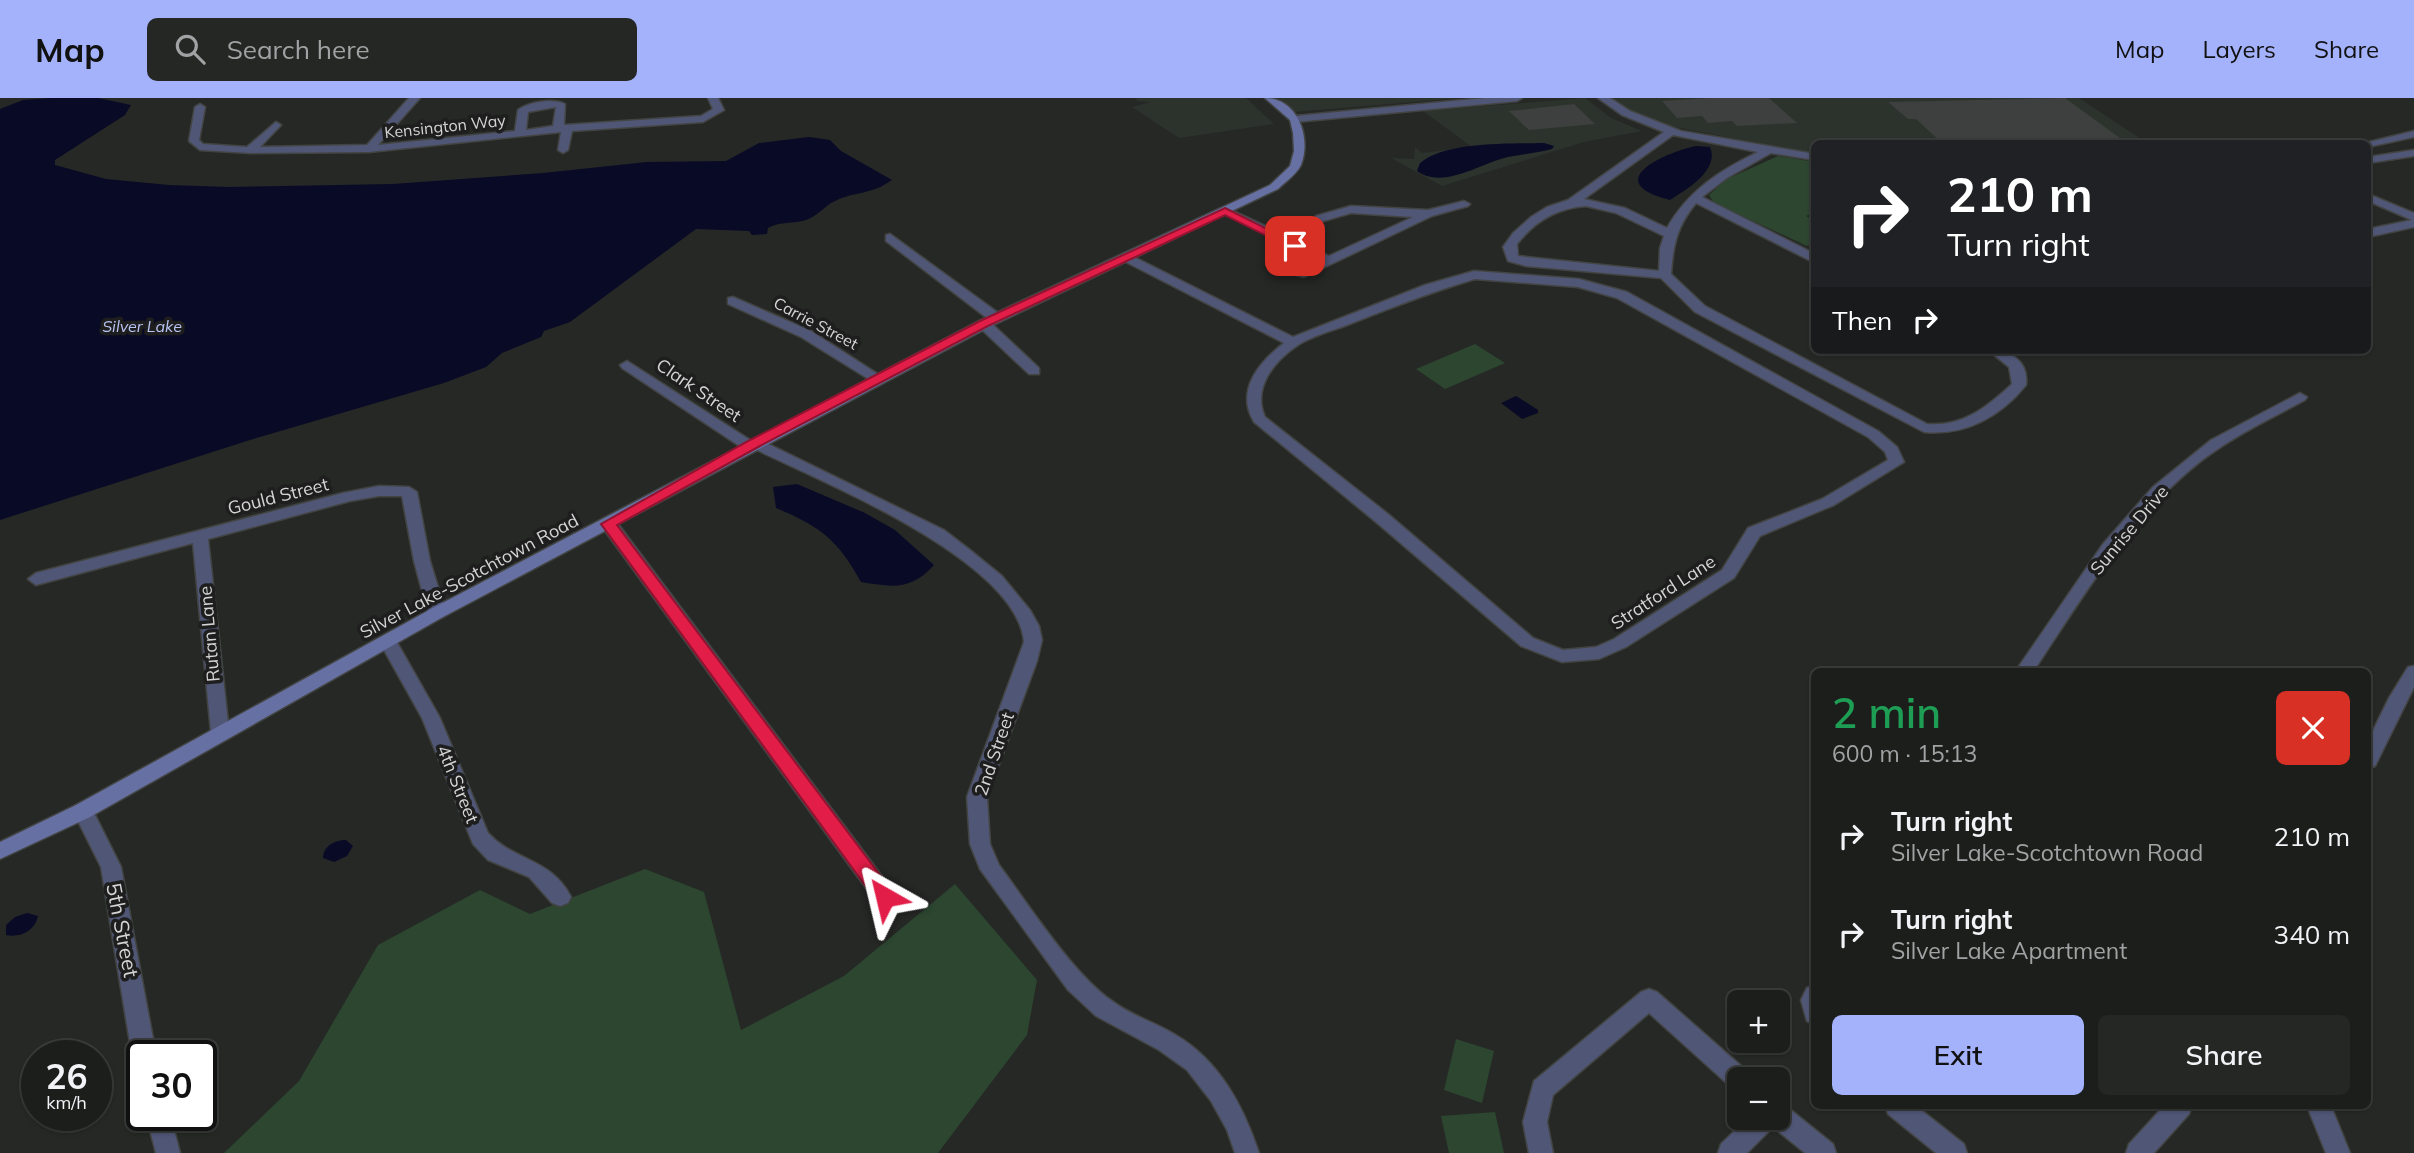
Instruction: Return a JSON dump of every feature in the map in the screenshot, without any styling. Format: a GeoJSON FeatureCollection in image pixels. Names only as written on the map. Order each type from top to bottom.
{"type":"FeatureCollection","features":[{"type":"Feature","properties":{"kind":"street"},"geometry":{"type":"LineString","coordinates":[[369,149],[415,98]]}},
{"type":"Feature","properties":{"kind":"street","name":"Kensington Way"},"geometry":{"type":"LineString","coordinates":[[200,107],[194,141],[200,147],[250,150],[369,149],[437,145],[563,129],[703,119],[719,110],[713,98]]}},
{"type":"Feature","properties":{"kind":"street"},"geometry":{"type":"LineString","coordinates":[[1270,98],[1295,119],[1517,98]]}},
{"type":"Feature","properties":{"kind":"street"},"geometry":{"type":"LineString","coordinates":[[1603,98],[1627,115],[1671,132],[1811,156]]}},
{"type":"Feature","properties":{"kind":"street"},"geometry":{"type":"LineString","coordinates":[[520,133],[523,110],[531,106],[558,104],[561,106],[562,150]]}},
{"type":"Feature","properties":{"kind":"street","name":"Silver Lake-Scotchtown Road"},"geometry":{"type":"LineString","coordinates":[[0,851],[83,811],[437,612],[609,524],[752,445],[990,321],[1275,187],[1292,172],[1299,151],[1295,119]]}},
{"type":"Feature","properties":{"kind":"street"},"geometry":{"type":"LineString","coordinates":[[250,150],[276,125]]}},
{"type":"Feature","properties":{"kind":"street"},"geometry":{"type":"LineString","coordinates":[[1573,202],[1671,132]]}},
{"type":"Feature","properties":{"kind":"street"},"geometry":{"type":"LineString","coordinates":[[2371,143],[2414,134]]}},
{"type":"Feature","properties":{"kind":"street"},"geometry":{"type":"LineString","coordinates":[[1665,275],[1666,247],[1694,197],[1722,175],[1772,149]]}},
{"type":"Feature","properties":{"kind":"street"},"geometry":{"type":"LineString","coordinates":[[2371,160],[2414,153]]}},
{"type":"Feature","properties":{"kind":"street"},"geometry":{"type":"LineString","coordinates":[[1694,197],[1811,257]]}},
{"type":"Feature","properties":{"kind":"street"},"geometry":{"type":"LineString","coordinates":[[2371,199],[2414,217]]}},
{"type":"Feature","properties":{"kind":"street"},"geometry":{"type":"LineString","coordinates":[[1671,235],[1619,208],[1573,202],[1553,207],[1514,237],[1509,247],[1512,258],[1548,265],[1665,275],[1700,309],[1924,428],[1954,430],[1985,415],[1999,404],[2019,385],[2020,379],[2013,363],[2002,354]]}},
{"type":"Feature","properties":{"kind":"street"},"geometry":{"type":"LineString","coordinates":[[1295,246],[1273,261],[1277,265],[1304,273],[1428,214],[1464,204]]}},
{"type":"Feature","properties":{"kind":"street"},"geometry":{"type":"LineString","coordinates":[[1320,218],[1351,209],[1428,214]]}},
{"type":"Feature","properties":{"kind":"street"},"geometry":{"type":"LineString","coordinates":[[1225,211],[1329,261]]}},
{"type":"Feature","properties":{"kind":"street"},"geometry":{"type":"LineString","coordinates":[[2371,232],[2414,223]]}},
{"type":"Feature","properties":{"kind":"street"},"geometry":{"type":"LineString","coordinates":[[890,238],[990,321],[1034,372]]}},
{"type":"Feature","properties":{"kind":"street"},"geometry":{"type":"LineString","coordinates":[[1126,257],[1293,342]]}},
{"type":"Feature","properties":{"kind":"street","name":"Stratford Lane"},"geometry":{"type":"LineString","coordinates":[[1474,275],[1579,283],[1622,295],[1834,411],[1886,444],[1892,450],[1896,462],[1828,502],[1754,532],[1728,575],[1620,643],[1599,653],[1562,656],[1527,642],[1382,518],[1259,419],[1252,410],[1252,392],[1262,374],[1284,348],[1293,342],[1430,288],[1474,275]]}},
{"type":"Feature","properties":{"kind":"street","name":"Carrie Street"},"geometry":{"type":"LineString","coordinates":[[733,301],[806,334],[880,380]]}},
{"type":"Feature","properties":{"kind":"street","name":"Clark Street"},"geometry":{"type":"LineString","coordinates":[[627,365],[752,445]]}},
{"type":"Feature","properties":{"kind":"street","name":"Sunrise Drive"},"geometry":{"type":"LineString","coordinates":[[2027,668],[2100,560],[2142,509],[2183,468],[2216,443],[2300,397]]}},
{"type":"Feature","properties":{"kind":"street","name":"2nd Street"},"geometry":{"type":"LineString","coordinates":[[752,445],[938,534],[989,575],[1025,614],[1033,639],[1028,661],[977,797],[980,844],[990,869],[1086,992],[1104,1009],[1167,1042],[1195,1062],[1220,1093],[1238,1126],[1247,1153]]}},
{"type":"Feature","properties":{"kind":"street","name":"Gould Street"},"geometry":{"type":"LineString","coordinates":[[36,579],[383,490],[409,492],[422,561],[437,612]]}},
{"type":"Feature","properties":{"kind":"street"},"geometry":{"type":"LineString","coordinates":[[609,524],[885,897]]}},
{"type":"Feature","properties":{"kind":"street","name":"Rutan Lane"},"geometry":{"type":"LineString","coordinates":[[200,536],[220,732]]}},
{"type":"Feature","properties":{"kind":"street","name":"4th Street"},"geometry":{"type":"LineString","coordinates":[[388,641],[431,718],[480,838],[495,854],[536,871],[560,897]]}},
{"type":"Feature","properties":{"kind":"street"},"geometry":{"type":"LineString","coordinates":[[2371,755],[2414,671]]}},
{"type":"Feature","properties":{"kind":"street","name":"5th Street"},"geometry":{"type":"LineString","coordinates":[[83,811],[111,867],[141,1040]]}},
{"type":"Feature","properties":{"kind":"street"},"geometry":{"type":"LineString","coordinates":[[1541,1153],[1535,1122],[1542,1089],[1649,999],[1727,1068]]}},
{"type":"Feature","properties":{"kind":"street"},"geometry":{"type":"LineString","coordinates":[[1901,1109],[1955,1153]]}},
{"type":"Feature","properties":{"kind":"street"},"geometry":{"type":"LineString","coordinates":[[2138,1153],[2177,1109]]}},
{"type":"Feature","properties":{"kind":"street"},"geometry":{"type":"LineString","coordinates":[[2320,1109],[2338,1153]]}},
{"type":"Feature","properties":{"kind":"street"},"geometry":{"type":"LineString","coordinates":[[1790,1125],[1824,1153]]}},
{"type":"Feature","properties":{"kind":"street"},"geometry":{"type":"LineString","coordinates":[[1730,1153],[1753,1130]]}},
{"type":"Feature","properties":{"kind":"street"},"geometry":{"type":"LineString","coordinates":[[163,1131],[168,1153]]}},
{"type":"Feature","properties":{"kind":"shaded area"},"geometry":{"type":"Polygon","coordinates":[[[1136,98],[1246,98],[1274,124],[1179,138],[1132,107],[1151,102],[1137,101],[1136,98]]]}},
{"type":"Feature","properties":{"kind":"shaded area"},"geometry":{"type":"Polygon","coordinates":[[[1276,98],[1462,98],[1293,112],[1276,98]]]}},
{"type":"Feature","properties":{"kind":"shaded area"},"geometry":{"type":"Polygon","coordinates":[[[1585,98],[1611,118],[1642,131],[1584,142],[1442,186],[1391,158],[1414,159],[1415,147],[1422,153],[1472,147],[1423,111],[1585,98]]]}},
{"type":"Feature","properties":{"kind":"shaded area"},"geometry":{"type":"Polygon","coordinates":[[[1606,98],[2079,98],[2142,140],[1811,140],[1811,153],[1639,120],[1606,98]]]}},
{"type":"Feature","properties":{"kind":"green space"},"geometry":{"type":"Polygon","coordinates":[[[1778,156],[1811,161],[1811,214],[1806,216],[1811,219],[1811,244],[1807,246],[1714,203],[1709,195],[1727,179],[1778,156]]]}},
{"type":"Feature","properties":{"kind":"green space"},"geometry":{"type":"Polygon","coordinates":[[[1475,344],[1505,363],[1445,389],[1416,369],[1475,344]]]}},
{"type":"Feature","properties":{"kind":"green space"},"geometry":{"type":"Polygon","coordinates":[[[645,869],[704,892],[741,1030],[844,976],[955,884],[1037,980],[1027,1035],[938,1153],[224,1153],[299,1081],[378,945],[480,890],[530,914],[645,869]]]}},
{"type":"Feature","properties":{"kind":"green space"},"geometry":{"type":"Polygon","coordinates":[[[1456,1039],[1494,1051],[1482,1103],[1444,1090],[1456,1039]]]}},
{"type":"Feature","properties":{"kind":"green space"},"geometry":{"type":"Polygon","coordinates":[[[1495,1112],[1504,1153],[1449,1153],[1441,1116],[1495,1112]]]}},
{"type":"Feature","properties":{"kind":"water","name":"Silver Lake"},"geometry":{"type":"Polygon","coordinates":[[[98,98],[131,105],[125,115],[55,160],[55,165],[106,179],[228,187],[393,184],[647,162],[726,161],[759,143],[809,137],[830,140],[841,151],[892,180],[877,188],[835,201],[806,220],[768,228],[767,234],[696,229],[570,322],[544,331],[541,337],[502,353],[486,367],[444,383],[250,440],[0,520],[0,109],[23,100],[98,98]]]}},
{"type":"Feature","properties":{"kind":"water"},"geometry":{"type":"Polygon","coordinates":[[[1544,143],[1554,146],[1552,149],[1497,160],[1450,177],[1427,176],[1417,171],[1420,163],[1432,156],[1462,147],[1544,143]]]}},
{"type":"Feature","properties":{"kind":"water"},"geometry":{"type":"Polygon","coordinates":[[[1696,146],[1710,147],[1710,164],[1700,178],[1684,191],[1670,200],[1650,193],[1640,185],[1639,177],[1644,169],[1655,161],[1696,146]]]}},
{"type":"Feature","properties":{"kind":"water"},"geometry":{"type":"Polygon","coordinates":[[[1516,396],[1538,410],[1538,413],[1522,419],[1501,403],[1516,396]]]}},
{"type":"Feature","properties":{"kind":"water"},"geometry":{"type":"Polygon","coordinates":[[[797,484],[865,513],[895,530],[934,565],[909,583],[892,586],[861,582],[844,555],[826,536],[776,508],[773,487],[797,484]]]}},
{"type":"Feature","properties":{"kind":"water"},"geometry":{"type":"Polygon","coordinates":[[[346,840],[353,846],[347,856],[334,862],[323,858],[330,844],[346,840]]]}},
{"type":"Feature","properties":{"kind":"water"},"geometry":{"type":"Polygon","coordinates":[[[27,913],[38,916],[34,926],[21,934],[6,935],[6,925],[15,917],[27,913]]]}},
{"type":"Feature","properties":{"kind":"building"},"geometry":{"type":"Polygon","coordinates":[[[1769,98],[1797,123],[1737,126],[1732,121],[1708,123],[1702,116],[1677,118],[1662,101],[1769,98]]]}},
{"type":"Feature","properties":{"kind":"building"},"geometry":{"type":"Polygon","coordinates":[[[2065,98],[2120,138],[1939,140],[1916,119],[1908,119],[1888,102],[2065,98]]]}},
{"type":"Feature","properties":{"kind":"building"},"geometry":{"type":"Polygon","coordinates":[[[1574,104],[1595,124],[1529,130],[1509,111],[1574,104]]]}},
{"type":"Feature","properties":{"kind":"route"},"geometry":{"type":"LineString","coordinates":[[885,897],[609,524],[755,443],[984,324],[1225,211],[1295,246]]}}]}
